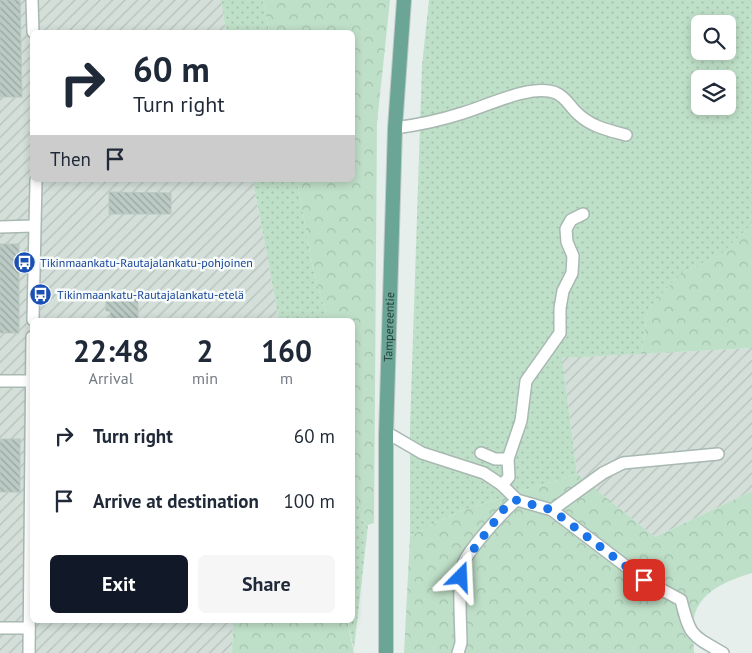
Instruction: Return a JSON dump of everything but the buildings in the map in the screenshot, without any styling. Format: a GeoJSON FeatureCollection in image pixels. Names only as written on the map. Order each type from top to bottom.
{"type":"FeatureCollection","features":[{"type":"Feature","properties":{"kind":"main road","name":"Tampereentie"},"geometry":{"type":"LineString","coordinates":[[386,653],[386,432],[395,128],[404,0]]}},
{"type":"Feature","properties":{"kind":"street"},"geometry":{"type":"LineString","coordinates":[[32,0],[33,30]]}},
{"type":"Feature","properties":{"kind":"street"},"geometry":{"type":"LineString","coordinates":[[395,128],[462,113],[528,92],[544,90],[564,97],[587,122],[598,128],[626,135]]}},
{"type":"Feature","properties":{"kind":"street"},"geometry":{"type":"LineString","coordinates":[[33,318],[36,182]]}},
{"type":"Feature","properties":{"kind":"street"},"geometry":{"type":"LineString","coordinates":[[502,485],[508,477],[508,459],[521,421],[526,381],[560,333],[563,291],[572,273],[573,256],[567,242],[566,229],[570,220],[583,214]]}},
{"type":"Feature","properties":{"kind":"street"},"geometry":{"type":"LineString","coordinates":[[0,227],[34,226]]}},
{"type":"Feature","properties":{"kind":"street"},"geometry":{"type":"LineString","coordinates":[[0,380],[30,381]]}},
{"type":"Feature","properties":{"kind":"street"},"geometry":{"type":"LineString","coordinates":[[386,432],[422,453],[484,473],[502,485],[516,500],[552,510],[644,580],[681,600],[688,627],[695,637],[723,653]]}},
{"type":"Feature","properties":{"kind":"street"},"geometry":{"type":"LineString","coordinates":[[482,453],[496,459],[508,459]]}},
{"type":"Feature","properties":{"kind":"street"},"geometry":{"type":"LineString","coordinates":[[552,510],[603,473],[623,462],[718,454]]}},
{"type":"Feature","properties":{"kind":"street"},"geometry":{"type":"LineString","coordinates":[[458,653],[461,643],[461,577],[464,562],[504,509],[516,500]]}},
{"type":"Feature","properties":{"kind":"street"},"geometry":{"type":"LineString","coordinates":[[29,653],[30,546]]}},
{"type":"Feature","properties":{"kind":"street"},"geometry":{"type":"LineString","coordinates":[[0,628],[29,628]]}},
{"type":"Feature","properties":{"kind":"shaded area"},"geometry":{"type":"Polygon","coordinates":[[[0,0],[221,0],[226,30],[30,30],[30,182],[253,182],[279,318],[30,318],[30,623],[233,623],[232,653],[0,653],[0,0]]]}},
{"type":"Feature","properties":{"kind":"shaded area"},"geometry":{"type":"Polygon","coordinates":[[[752,348],[752,491],[655,537],[577,474],[562,358],[752,348]]]}},
{"type":"Feature","properties":{"kind":"green space"},"geometry":{"type":"Polygon","coordinates":[[[221,0],[263,0],[269,30],[226,30],[221,0]]]}},
{"type":"Feature","properties":{"kind":"green space"},"geometry":{"type":"Polygon","coordinates":[[[263,0],[390,0],[377,123],[374,523],[368,525],[361,519],[355,481],[355,318],[327,318],[313,269],[297,182],[355,182],[355,30],[269,30],[263,0]]]}},
{"type":"Feature","properties":{"kind":"green space"},"geometry":{"type":"Polygon","coordinates":[[[429,0],[752,0],[752,224],[722,254],[680,274],[648,309],[641,354],[562,358],[577,474],[460,511],[410,536],[410,427],[422,66],[429,0]]]}},
{"type":"Feature","properties":{"kind":"green space"},"geometry":{"type":"Polygon","coordinates":[[[253,182],[297,182],[313,269],[327,318],[279,318],[253,182]]]}},
{"type":"Feature","properties":{"kind":"green space"},"geometry":{"type":"Polygon","coordinates":[[[752,224],[752,348],[641,354],[648,309],[680,274],[721,254],[752,224]]]}},
{"type":"Feature","properties":{"kind":"green space"},"geometry":{"type":"Polygon","coordinates":[[[577,474],[655,537],[752,491],[752,573],[716,588],[702,601],[694,618],[694,653],[404,653],[410,536],[460,511],[577,474]]]}},
{"type":"Feature","properties":{"kind":"green space"},"geometry":{"type":"Polygon","coordinates":[[[355,476],[361,519],[368,525],[354,649],[348,623],[355,623],[355,476]]]}},
{"type":"Feature","properties":{"kind":"green space"},"geometry":{"type":"Polygon","coordinates":[[[233,623],[348,623],[354,653],[232,653],[233,623]]]}},
{"type":"Feature","properties":{"kind":"place","name":"Tikinmaankatu-Rautajalankatu-pohjoinen"},"geometry":{"type":"Point","coordinates":[24,263]}},
{"type":"Feature","properties":{"kind":"place","name":"Tikinmaankatu-Rautajalankatu-etelä"},"geometry":{"type":"Point","coordinates":[41,295]}},
{"type":"Feature","properties":{"kind":"route"},"geometry":{"type":"LineString","coordinates":[[461,577],[464,562],[504,509],[516,500],[552,510],[644,580]]}}]}
